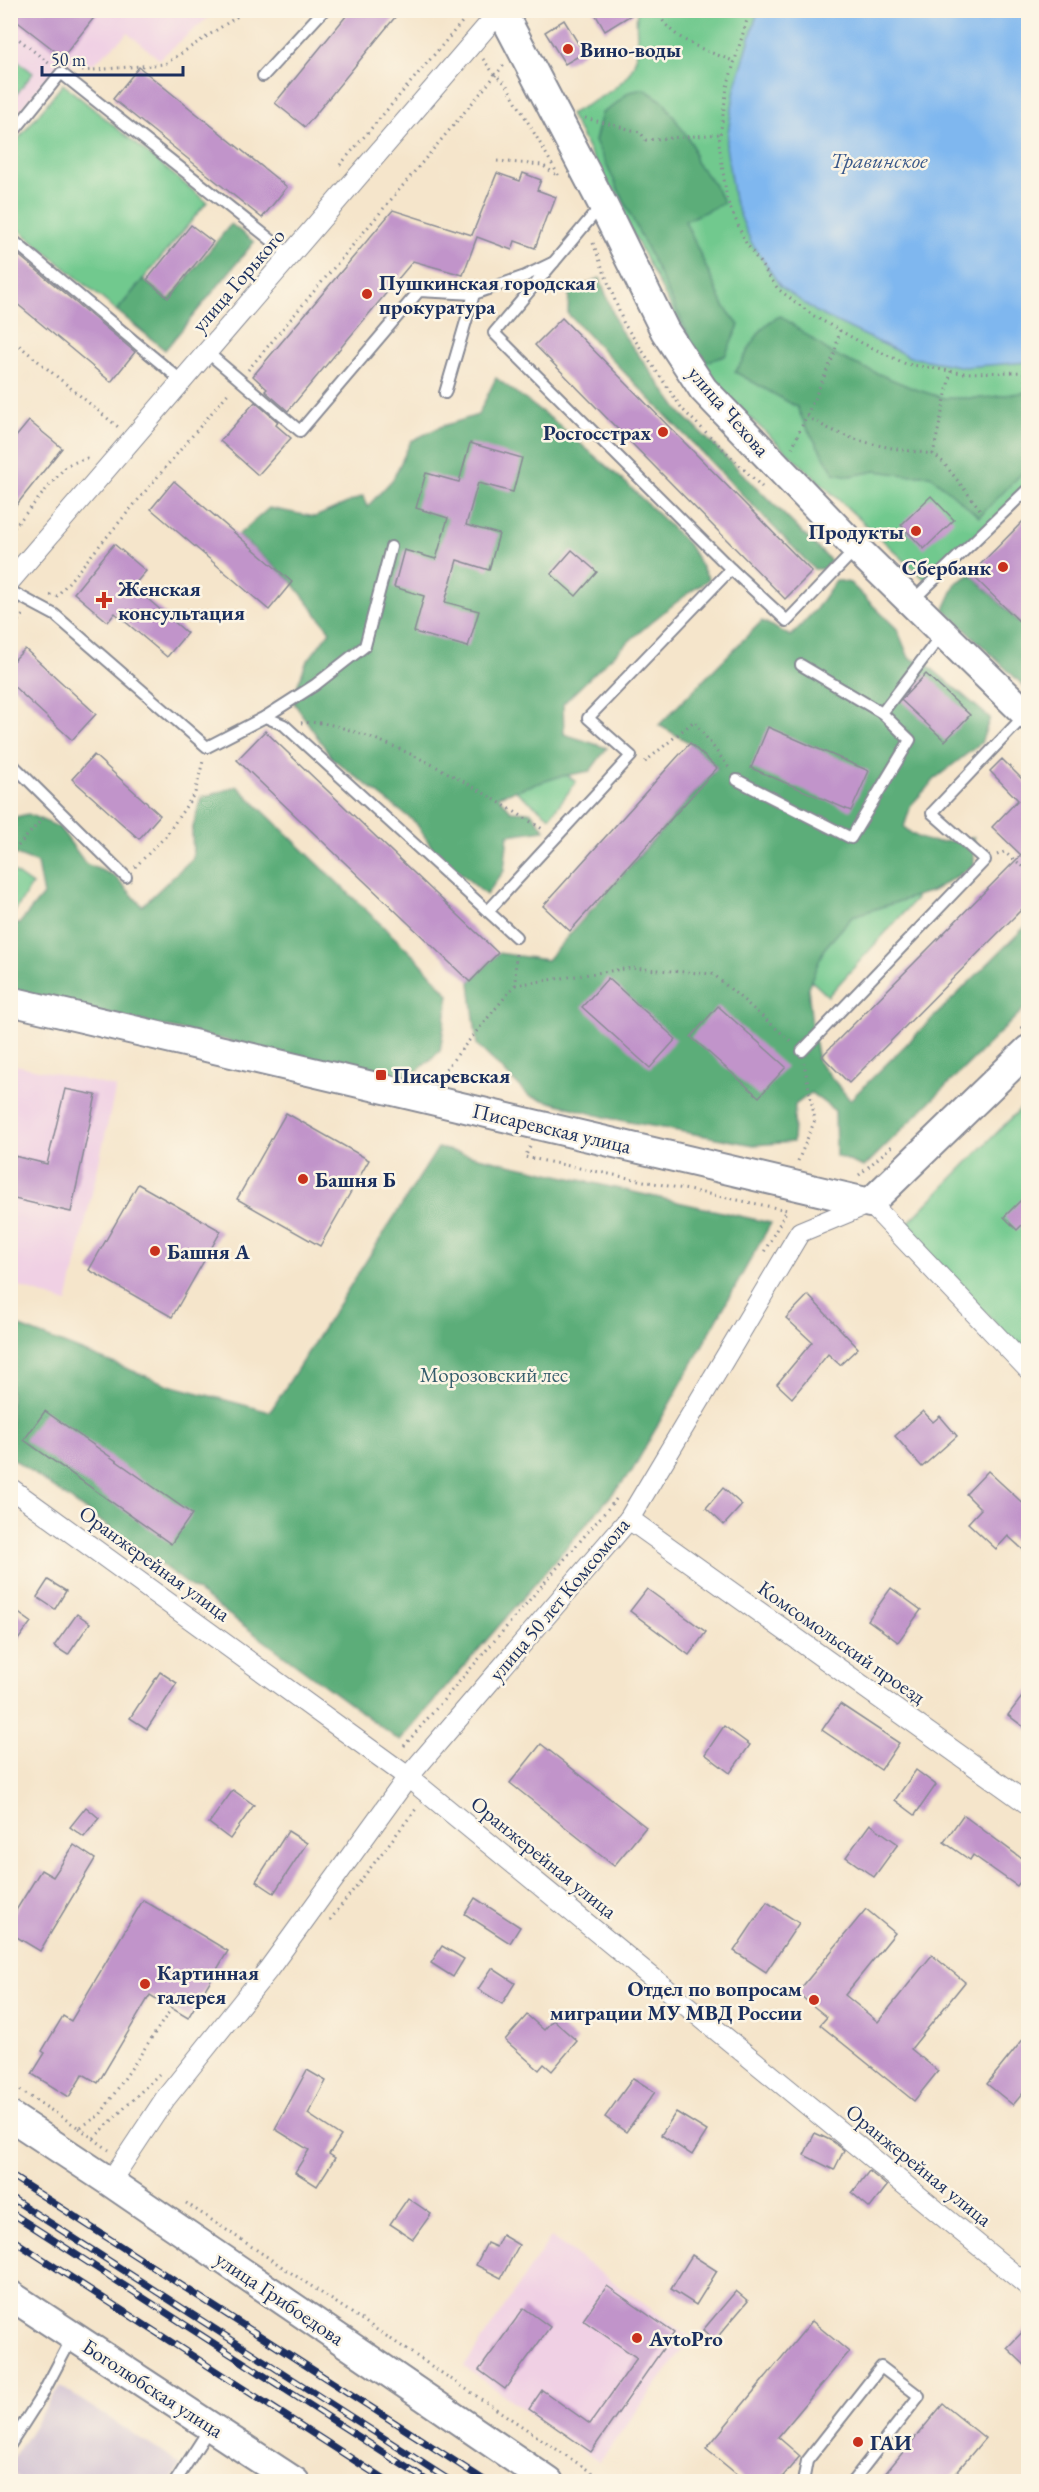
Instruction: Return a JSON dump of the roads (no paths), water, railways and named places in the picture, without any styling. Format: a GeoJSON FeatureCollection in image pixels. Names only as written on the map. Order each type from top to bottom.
{"type":"FeatureCollection","features":[{"type":"Feature","properties":{"kind":"street","name":"улица Чехова"},"geometry":{"type":"LineString","coordinates":[[501,11],[603,205],[665,331],[704,389],[857,549],[1027,715]]}},
{"type":"Feature","properties":{"kind":"street","name":"улица Горького"},"geometry":{"type":"LineString","coordinates":[[10,581],[501,11]]}},
{"type":"Feature","properties":{"kind":"street","name":"Писаревская улица"},"geometry":{"type":"LineString","coordinates":[[10,1001],[870,1203]]}},
{"type":"Feature","properties":{"kind":"street","name":"улица 50 лет Комсомола"},"geometry":{"type":"LineString","coordinates":[[116,2172],[165,2099],[268,1970],[408,1777],[628,1519],[800,1232],[870,1203],[1024,1040]]}},
{"type":"Feature","properties":{"kind":"street"},"geometry":{"type":"LineString","coordinates":[[870,1203],[1029,1369]]}},
{"type":"Feature","properties":{"kind":"street","name":"Оранжерейная улица"},"geometry":{"type":"LineString","coordinates":[[10,1488],[408,1777],[1029,2286]]}},
{"type":"Feature","properties":{"kind":"street","name":"Комсомольский проезд"},"geometry":{"type":"LineString","coordinates":[[628,1519],[1029,1804]]}},
{"type":"Feature","properties":{"kind":"street","name":"улица Грибоедова"},"geometry":{"type":"LineString","coordinates":[[10,2116],[116,2172],[549,2481]]}},
{"type":"Feature","properties":{"kind":"street","name":"Боголюбская улица"},"geometry":{"type":"LineString","coordinates":[[10,2295],[295,2481]]}},
{"type":"Feature","properties":{"kind":"lane"},"geometry":{"type":"LineString","coordinates":[[263,76],[324,10]]}},
{"type":"Feature","properties":{"kind":"lane"},"geometry":{"type":"LineString","coordinates":[[10,136],[62,73],[290,255]]}},
{"type":"Feature","properties":{"kind":"lane"},"geometry":{"type":"LineString","coordinates":[[603,205],[494,333],[731,569],[787,621],[857,549]]}},
{"type":"Feature","properties":{"kind":"lane"},"geometry":{"type":"LineString","coordinates":[[10,238],[182,381]]}},
{"type":"Feature","properties":{"kind":"lane"},"geometry":{"type":"LineString","coordinates":[[207,352],[300,431],[419,291],[474,294],[525,276],[554,262]]}},
{"type":"Feature","properties":{"kind":"lane"},"geometry":{"type":"LineString","coordinates":[[445,393],[474,294]]}},
{"type":"Feature","properties":{"kind":"lane"},"geometry":{"type":"LineString","coordinates":[[911,602],[1029,489]]}},
{"type":"Feature","properties":{"kind":"lane"},"geometry":{"type":"LineString","coordinates":[[10,591],[55,615],[207,747],[265,717],[315,685],[365,646],[392,547]]}},
{"type":"Feature","properties":{"kind":"lane"},"geometry":{"type":"LineString","coordinates":[[488,911],[631,756],[588,718],[731,569]]}},
{"type":"Feature","properties":{"kind":"lane"},"geometry":{"type":"LineString","coordinates":[[882,713],[942,634]]}},
{"type":"Feature","properties":{"kind":"lane"},"geometry":{"type":"LineString","coordinates":[[737,780],[852,838],[910,740],[882,713],[801,665]]}},
{"type":"Feature","properties":{"kind":"lane"},"geometry":{"type":"LineString","coordinates":[[802,1051],[985,860],[932,813],[1027,715]]}},
{"type":"Feature","properties":{"kind":"lane"},"geometry":{"type":"LineString","coordinates":[[265,717],[284,725],[516,937]]}},
{"type":"Feature","properties":{"kind":"lane"},"geometry":{"type":"LineString","coordinates":[[10,762],[126,877]]}},
{"type":"Feature","properties":{"kind":"lane"},"geometry":{"type":"LineString","coordinates":[[10,2445],[42,2395],[73,2336]]}},
{"type":"Feature","properties":{"kind":"lane"},"geometry":{"type":"LineString","coordinates":[[803,2481],[807,2461],[881,2367],[920,2397],[852,2481]]}},
{"type":"Feature","properties":{"kind":"lane"},"geometry":{"type":"LineString","coordinates":[[176,2481],[211,2426]]}},
{"type":"Feature","properties":{"kind":"water","name":"Травинское"},"geometry":{"type":"Polygon","coordinates":[[[758,11],[1028,11],[1028,362],[964,367],[910,357],[818,313],[780,286],[751,242],[734,200],[726,146],[735,89],[758,11]]]}},
{"type":"Feature","properties":{"kind":"railway"},"geometry":{"type":"LineString","coordinates":[[10,2175],[487,2482]]}},
{"type":"Feature","properties":{"kind":"railway"},"geometry":{"type":"LineString","coordinates":[[10,2197],[452,2482]]}},
{"type":"Feature","properties":{"kind":"railway"},"geometry":{"type":"LineString","coordinates":[[10,2212],[429,2482]]}},
{"type":"Feature","properties":{"kind":"railway"},"geometry":{"type":"LineString","coordinates":[[10,2238],[388,2482]]}},
{"type":"Feature","properties":{"kind":"place","name":"Вино-воды"},"geometry":{"type":"Point","coordinates":[568,49]}},
{"type":"Feature","properties":{"kind":"place","name":"Пушкинская городская прокуратура"},"geometry":{"type":"Point","coordinates":[367,294]}},
{"type":"Feature","properties":{"kind":"place","name":"Росгосстрах"},"geometry":{"type":"Point","coordinates":[663,432]}},
{"type":"Feature","properties":{"kind":"place","name":"Продукты"},"geometry":{"type":"Point","coordinates":[916,531]}},
{"type":"Feature","properties":{"kind":"place","name":"Сбербанк"},"geometry":{"type":"Point","coordinates":[1003,567]}},
{"type":"Feature","properties":{"kind":"place","name":"Женская консультация"},"geometry":{"type":"Point","coordinates":[104,600]}},
{"type":"Feature","properties":{"kind":"place","name":"Писаревская"},"geometry":{"type":"Point","coordinates":[381,1075]}},
{"type":"Feature","properties":{"kind":"place","name":"Башня Б"},"geometry":{"type":"Point","coordinates":[303,1179]}},
{"type":"Feature","properties":{"kind":"place","name":"Башня А"},"geometry":{"type":"Point","coordinates":[155,1251]}},
{"type":"Feature","properties":{"kind":"place","name":"Картинная галерея"},"geometry":{"type":"Point","coordinates":[145,1984]}},
{"type":"Feature","properties":{"kind":"place","name":"Отдел по вопросам миграции МУ МВД России"},"geometry":{"type":"Point","coordinates":[814,2000]}},
{"type":"Feature","properties":{"kind":"place","name":"AvtoPro"},"geometry":{"type":"Point","coordinates":[637,2338]}},
{"type":"Feature","properties":{"kind":"place","name":"ГАИ"},"geometry":{"type":"Point","coordinates":[858,2442]}},
{"type":"Feature","properties":{"kind":"park label","name":"Морозовский лес"},"geometry":{"type":"Point","coordinates":[494,1374]}}]}
